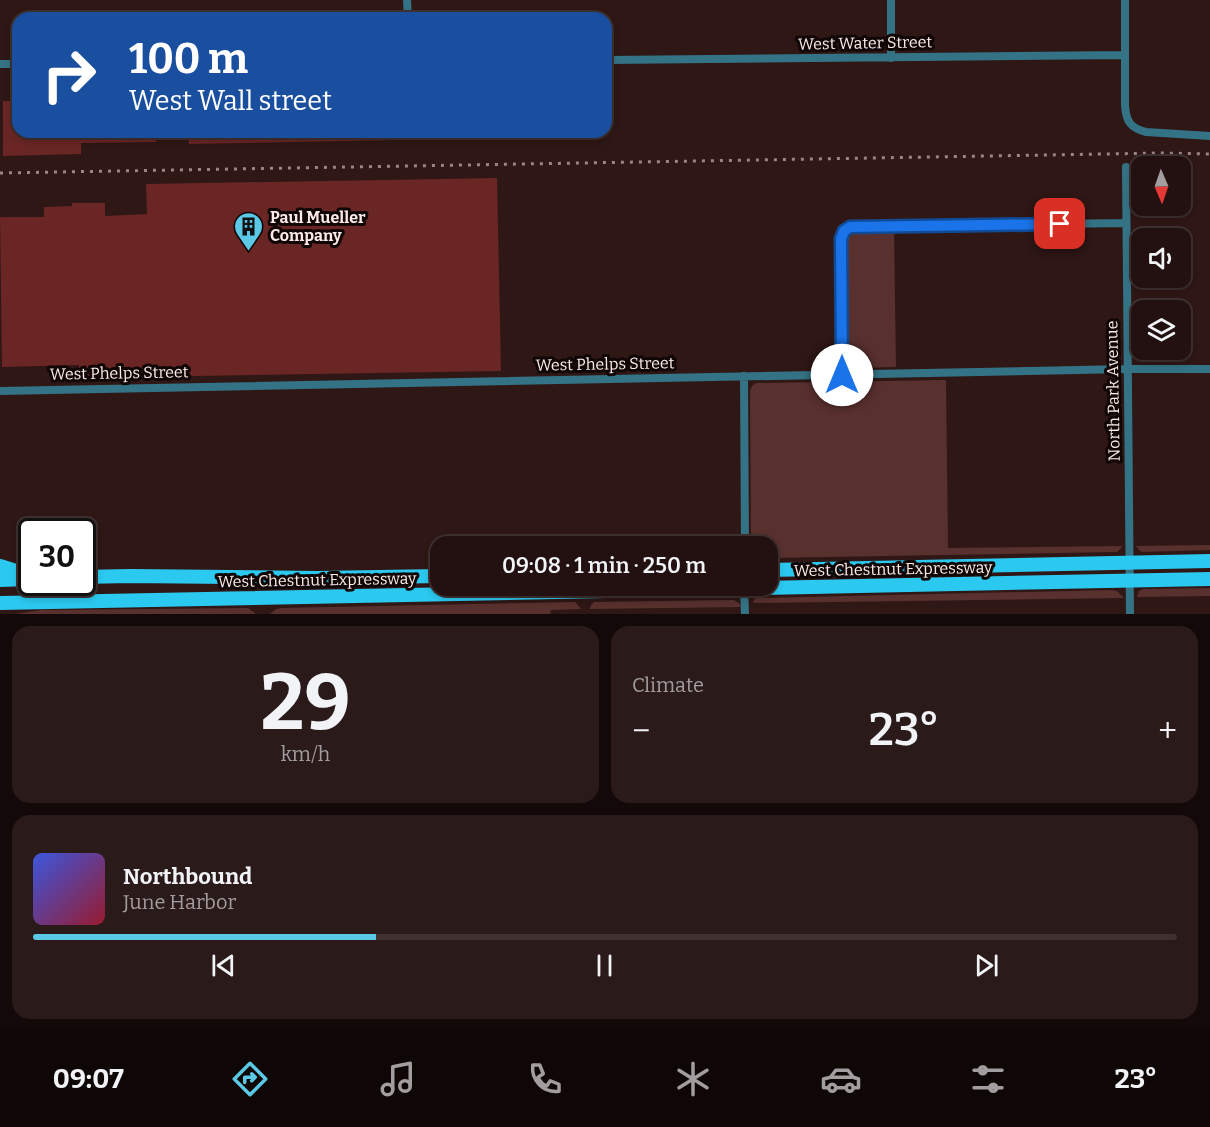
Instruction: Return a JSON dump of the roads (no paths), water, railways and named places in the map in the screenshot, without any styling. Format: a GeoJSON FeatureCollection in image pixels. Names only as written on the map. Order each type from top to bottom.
{"type":"FeatureCollection","features":[{"type":"Feature","properties":{"kind":"main road","name":"West Chestnut Expressway"},"geometry":{"type":"LineString","coordinates":[[778,570],[1210,561]]}},
{"type":"Feature","properties":{"kind":"main road"},"geometry":{"type":"LineString","coordinates":[[0,566],[18,572]]}},
{"type":"Feature","properties":{"kind":"main road","name":"West Chestnut Expressway"},"geometry":{"type":"LineString","coordinates":[[96,577],[430,576]]}},
{"type":"Feature","properties":{"kind":"main road"},"geometry":{"type":"LineString","coordinates":[[0,580],[18,578]]}},
{"type":"Feature","properties":{"kind":"main road","name":"West Chestnut Expressway"},"geometry":{"type":"LineString","coordinates":[[778,587],[1210,579]]}},
{"type":"Feature","properties":{"kind":"main road","name":"West Chestnut Expressway"},"geometry":{"type":"LineString","coordinates":[[0,603],[430,594]]}},
{"type":"Feature","properties":{"kind":"main road"},"geometry":{"type":"LineString","coordinates":[[1,614],[12,604],[19,602]]}},
{"type":"Feature","properties":{"kind":"street"},"geometry":{"type":"LineString","coordinates":[[891,0],[891,58]]}},
{"type":"Feature","properties":{"kind":"street"},"geometry":{"type":"LineString","coordinates":[[1125,0],[1125,114],[1128,122],[1138,130],[1146,132],[1210,136]]}},
{"type":"Feature","properties":{"kind":"street","name":"West Water Street"},"geometry":{"type":"LineString","coordinates":[[612,60],[1124,55]]}},
{"type":"Feature","properties":{"kind":"street","name":"North Park Avenue"},"geometry":{"type":"LineString","coordinates":[[1126,167],[1130,614]]}},
{"type":"Feature","properties":{"kind":"street"},"geometry":{"type":"LineString","coordinates":[[842,375],[841,239],[844,231],[850,227],[1126,223]]}},
{"type":"Feature","properties":{"kind":"street","name":"West Phelps Street"},"geometry":{"type":"LineString","coordinates":[[0,391],[1210,369]]}},
{"type":"Feature","properties":{"kind":"street"},"geometry":{"type":"LineString","coordinates":[[744,376],[745,536]]}},
{"type":"Feature","properties":{"kind":"street"},"geometry":{"type":"LineString","coordinates":[[744,596],[745,614]]}},
{"type":"Feature","properties":{"kind":"railway"},"geometry":{"type":"LineString","coordinates":[[0,173],[1210,154]]}},
{"type":"Feature","properties":{"kind":"place","name":"Paul Mueller Company"},"geometry":{"type":"Point","coordinates":[249,252]}}]}
